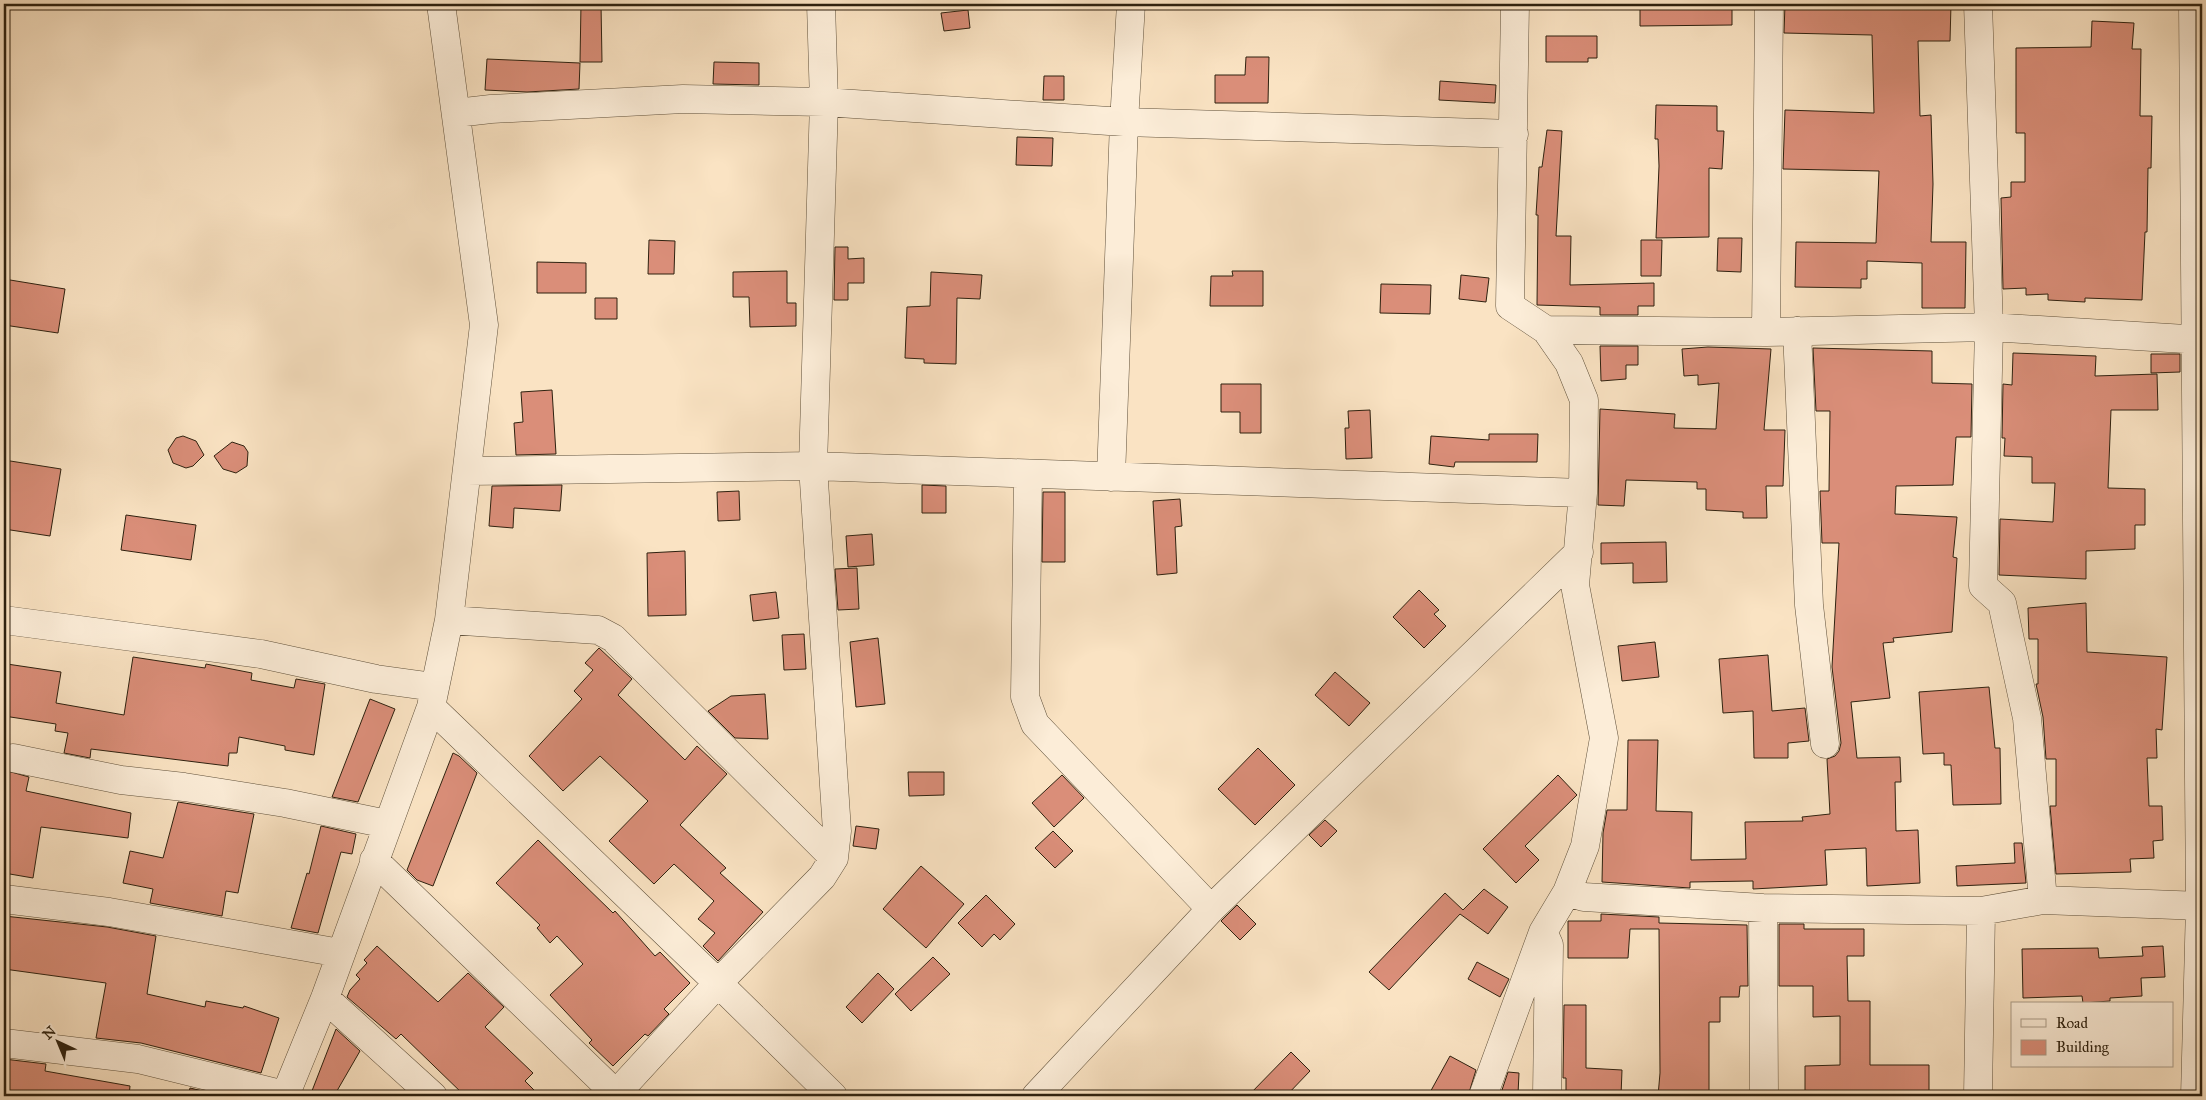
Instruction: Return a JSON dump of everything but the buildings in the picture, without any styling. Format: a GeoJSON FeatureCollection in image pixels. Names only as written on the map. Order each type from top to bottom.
{"type":"FeatureCollection","features":[{"type":"Feature","properties":{"kind":"street"},"geometry":{"type":"LineString","coordinates":[[4,1043],[138,1059],[285,1096],[325,998],[432,697],[449,620],[484,325],[441,4]]}},
{"type":"Feature","properties":{"kind":"street"},"geometry":{"type":"LineString","coordinates":[[374,860],[615,1095],[718,983],[822,876],[834,858],[837,831],[813,466],[824,102],[821,4]]}},
{"type":"Feature","properties":{"kind":"street"},"geometry":{"type":"LineString","coordinates":[[1111,477],[1130,4]]}},
{"type":"Feature","properties":{"kind":"street"},"geometry":{"type":"LineString","coordinates":[[1483,1096],[1543,932],[1567,892],[1585,846],[1604,738],[1575,585],[1583,494],[1584,400],[1569,363],[1546,330],[1510,306],[1515,4]]}},
{"type":"Feature","properties":{"kind":"street"},"geometry":{"type":"LineString","coordinates":[[1766,332],[1770,4]]}},
{"type":"Feature","properties":{"kind":"street"},"geometry":{"type":"LineString","coordinates":[[1978,4],[1988,327],[1983,586],[2002,603],[2027,718],[2043,900]]}},
{"type":"Feature","properties":{"kind":"street"},"geometry":{"type":"LineString","coordinates":[[2193,4],[2199,340],[2201,906],[2195,1096]]}},
{"type":"Feature","properties":{"kind":"street"},"geometry":{"type":"LineString","coordinates":[[456,113],[491,109],[683,99],[824,102],[1124,122],[1514,134]]}},
{"type":"Feature","properties":{"kind":"street"},"geometry":{"type":"LineString","coordinates":[[1546,330],[1797,332],[1988,327],[2199,340]]}},
{"type":"Feature","properties":{"kind":"street"},"geometry":{"type":"LineString","coordinates":[[1797,332],[1809,606],[1826,744]]}},
{"type":"Feature","properties":{"kind":"street"},"geometry":{"type":"LineString","coordinates":[[468,471],[813,466],[1583,494]]}},
{"type":"Feature","properties":{"kind":"street"},"geometry":{"type":"LineString","coordinates":[[1028,474],[1025,697],[1034,724],[1212,909]]}},
{"type":"Feature","properties":{"kind":"street"},"geometry":{"type":"LineString","coordinates":[[1036,1096],[1212,909],[1579,552]]}},
{"type":"Feature","properties":{"kind":"street"},"geometry":{"type":"LineString","coordinates":[[4,620],[261,654],[376,679],[432,697],[833,1096]]}},
{"type":"Feature","properties":{"kind":"street"},"geometry":{"type":"LineString","coordinates":[[449,620],[598,630],[613,638],[834,858]]}},
{"type":"Feature","properties":{"kind":"street"},"geometry":{"type":"LineString","coordinates":[[13,758],[121,780],[184,787],[285,803],[388,824]]}},
{"type":"Feature","properties":{"kind":"street"},"geometry":{"type":"LineString","coordinates":[[1567,892],[1584,897],[1764,908],[1981,910],[2043,900],[2201,906]]}},
{"type":"Feature","properties":{"kind":"street"},"geometry":{"type":"LineString","coordinates":[[4,899],[109,912],[340,953]]}},
{"type":"Feature","properties":{"kind":"street"},"geometry":{"type":"LineString","coordinates":[[1764,908],[1764,1096]]}},
{"type":"Feature","properties":{"kind":"street"},"geometry":{"type":"LineString","coordinates":[[1978,1096],[1981,910]]}},
{"type":"Feature","properties":{"kind":"street"},"geometry":{"type":"LineString","coordinates":[[1543,932],[1549,945],[1547,1096]]}},
{"type":"Feature","properties":{"kind":"street"},"geometry":{"type":"LineString","coordinates":[[325,998],[433,1096]]}}]}
